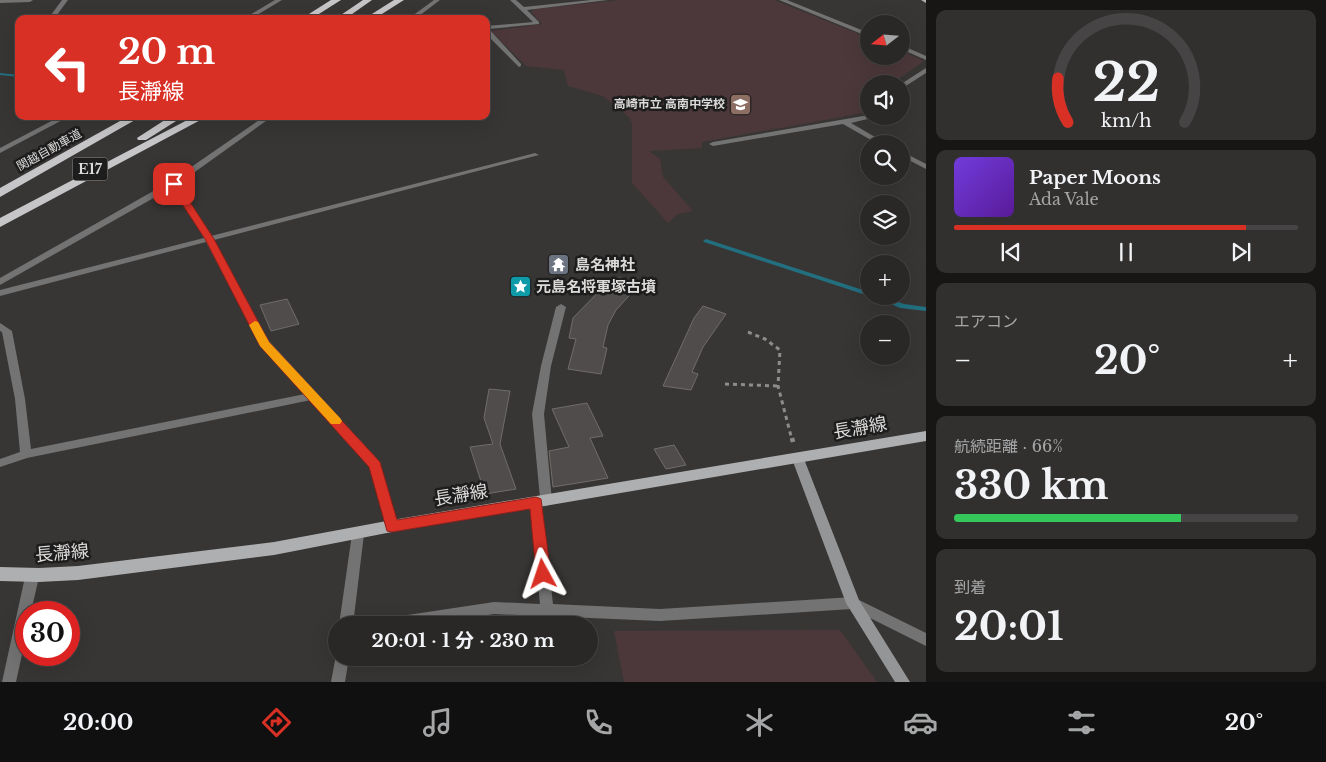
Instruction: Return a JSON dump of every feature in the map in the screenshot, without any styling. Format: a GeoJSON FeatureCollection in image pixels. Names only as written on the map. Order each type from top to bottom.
{"type":"FeatureCollection","features":[{"type":"Feature","properties":{"kind":"highway"},"geometry":{"type":"LineString","coordinates":[[309,15],[329,0]]}},
{"type":"Feature","properties":{"kind":"highway"},"geometry":{"type":"LineString","coordinates":[[311,15],[337,0]]}},
{"type":"Feature","properties":{"kind":"highway"},"geometry":{"type":"LineString","coordinates":[[344,15],[368,0]]}},
{"type":"Feature","properties":{"kind":"highway"},"geometry":{"type":"LineString","coordinates":[[375,15],[400,0]]}},
{"type":"Feature","properties":{"kind":"highway","name":"関越自動車道"},"geometry":{"type":"LineString","coordinates":[[0,192],[131,120]]}},
{"type":"Feature","properties":{"kind":"highway","name":"E17"},"geometry":{"type":"LineString","coordinates":[[0,222],[172,120]]}},
{"type":"Feature","properties":{"kind":"highway"},"geometry":{"type":"LineString","coordinates":[[0,222],[195,120]]}},
{"type":"Feature","properties":{"kind":"main road","name":"長瀞線"},"geometry":{"type":"LineString","coordinates":[[0,574],[32,577],[208,558],[926,436]]}},
{"type":"Feature","properties":{"kind":"street"},"geometry":{"type":"LineString","coordinates":[[0,1],[30,0]]}},
{"type":"Feature","properties":{"kind":"street"},"geometry":{"type":"LineString","coordinates":[[54,15],[65,0]]}},
{"type":"Feature","properties":{"kind":"street"},"geometry":{"type":"LineString","coordinates":[[253,15],[279,0]]}},
{"type":"Feature","properties":{"kind":"street"},"geometry":{"type":"LineString","coordinates":[[416,15],[437,0]]}},
{"type":"Feature","properties":{"kind":"street"},"geometry":{"type":"LineString","coordinates":[[490,29],[537,23],[513,0]]}},
{"type":"Feature","properties":{"kind":"street"},"geometry":{"type":"LineString","coordinates":[[522,9],[605,0]]}},
{"type":"Feature","properties":{"kind":"street"},"geometry":{"type":"LineString","coordinates":[[782,0],[860,31]]}},
{"type":"Feature","properties":{"kind":"street"},"geometry":{"type":"LineString","coordinates":[[490,33],[520,65]]}},
{"type":"Feature","properties":{"kind":"street"},"geometry":{"type":"LineString","coordinates":[[910,51],[926,58]]}},
{"type":"Feature","properties":{"kind":"street"},"geometry":{"type":"LineString","coordinates":[[910,80],[926,70]]}},
{"type":"Feature","properties":{"kind":"street"},"geometry":{"type":"LineString","coordinates":[[714,144],[860,119]]}},
{"type":"Feature","properties":{"kind":"street"},"geometry":{"type":"LineString","coordinates":[[0,151],[59,120]]}},
{"type":"Feature","properties":{"kind":"street"},"geometry":{"type":"LineString","coordinates":[[0,282],[174,184],[264,120]]}},
{"type":"Feature","properties":{"kind":"street"},"geometry":{"type":"LineString","coordinates":[[845,122],[868,135]]}},
{"type":"Feature","properties":{"kind":"street"},"geometry":{"type":"LineString","coordinates":[[0,293],[535,155]]}},
{"type":"Feature","properties":{"kind":"street"},"geometry":{"type":"LineString","coordinates":[[910,158],[926,167]]}},
{"type":"Feature","properties":{"kind":"street"},"geometry":{"type":"LineString","coordinates":[[174,184],[209,239],[264,344],[376,465],[392,526]]}},
{"type":"Feature","properties":{"kind":"street"},"geometry":{"type":"LineString","coordinates":[[547,610],[538,414],[546,366],[561,307]]}},
{"type":"Feature","properties":{"kind":"street"},"geometry":{"type":"LineString","coordinates":[[0,326],[7,331],[20,399],[26,454]]}},
{"type":"Feature","properties":{"kind":"street"},"geometry":{"type":"LineString","coordinates":[[0,463],[26,454],[313,396]]}},
{"type":"Feature","properties":{"kind":"street"},"geometry":{"type":"LineString","coordinates":[[798,459],[853,603],[903,682]]}},
{"type":"Feature","properties":{"kind":"street"},"geometry":{"type":"LineString","coordinates":[[347,616],[358,534]]}},
{"type":"Feature","properties":{"kind":"street"},"geometry":{"type":"LineString","coordinates":[[9,682],[32,577]]}},
{"type":"Feature","properties":{"kind":"street"},"geometry":{"type":"LineString","coordinates":[[441,616],[494,608],[660,615],[853,603],[926,640]]}},
{"type":"Feature","properties":{"kind":"street"},"geometry":{"type":"LineString","coordinates":[[338,682],[341,666]]}},
{"type":"Feature","properties":{"kind":"path"},"geometry":{"type":"LineString","coordinates":[[748,332],[765,339],[780,350],[778,386],[798,459]]}},
{"type":"Feature","properties":{"kind":"path"},"geometry":{"type":"LineString","coordinates":[[725,384],[778,386]]}},
{"type":"Feature","properties":{"kind":"shaded area","name":"高崎市立 高南中学校"},"geometry":{"type":"Polygon","coordinates":[[[620,0],[774,0],[860,34],[860,65],[910,65],[910,55],[924,61],[904,75],[860,75],[860,114],[702,142],[702,148],[649,151],[660,159],[663,177],[693,211],[678,214],[668,223],[632,183],[632,123],[629,117],[603,96],[568,86],[564,70],[526,66],[491,31],[542,24],[531,12],[535,9],[620,0]]]}},
{"type":"Feature","properties":{"kind":"shaded area"},"geometry":{"type":"Polygon","coordinates":[[[840,630],[877,682],[624,682],[614,631],[840,630]]]}},
{"type":"Feature","properties":{"kind":"building"},"geometry":{"type":"Polygon","coordinates":[[[619,277],[640,284],[616,310],[608,325],[603,347],[607,348],[601,374],[568,369],[576,339],[569,338],[573,318],[609,281],[613,283],[619,277]]]}},
{"type":"Feature","properties":{"kind":"building"},"geometry":{"type":"Polygon","coordinates":[[[287,299],[299,324],[271,331],[260,305],[287,299]]]}},
{"type":"Feature","properties":{"kind":"building"},"geometry":{"type":"Polygon","coordinates":[[[703,306],[726,314],[703,347],[692,372],[698,374],[691,390],[663,386],[694,318],[703,306]]]}},
{"type":"Feature","properties":{"kind":"building"},"geometry":{"type":"Polygon","coordinates":[[[489,389],[510,391],[500,444],[516,489],[485,494],[470,447],[493,444],[484,418],[489,389]]]}},
{"type":"Feature","properties":{"kind":"building"},"geometry":{"type":"Polygon","coordinates":[[[587,403],[603,436],[590,438],[608,478],[553,487],[549,451],[569,447],[552,409],[587,403]]]}},
{"type":"Feature","properties":{"kind":"building"},"geometry":{"type":"Polygon","coordinates":[[[674,445],[686,465],[666,469],[654,449],[674,445]]]}},
{"type":"Feature","properties":{"kind":"waterway"},"geometry":{"type":"LineString","coordinates":[[0,74],[15,76]]}},
{"type":"Feature","properties":{"kind":"waterway"},"geometry":{"type":"LineString","coordinates":[[706,241],[860,291]]}},
{"type":"Feature","properties":{"kind":"waterway"},"geometry":{"type":"LineString","coordinates":[[900,305],[926,309]]}},
{"type":"Feature","properties":{"kind":"slow traffic"},"geometry":{"type":"LineString","coordinates":[[255,325],[264,344],[335,421]]}},
{"type":"Feature","properties":{"kind":"place","name":"高崎市立 高南中学校"},"geometry":{"type":"Point","coordinates":[741,104]}},
{"type":"Feature","properties":{"kind":"place","name":"島名神社"},"geometry":{"type":"Point","coordinates":[559,265]}},
{"type":"Feature","properties":{"kind":"place","name":"元島名将軍塚古墳"},"geometry":{"type":"Point","coordinates":[520,287]}},
{"type":"Feature","properties":{"kind":"route"},"geometry":{"type":"LineString","coordinates":[[174,184],[209,239],[264,344],[376,465],[392,526],[536,502],[543,574]]}}]}
